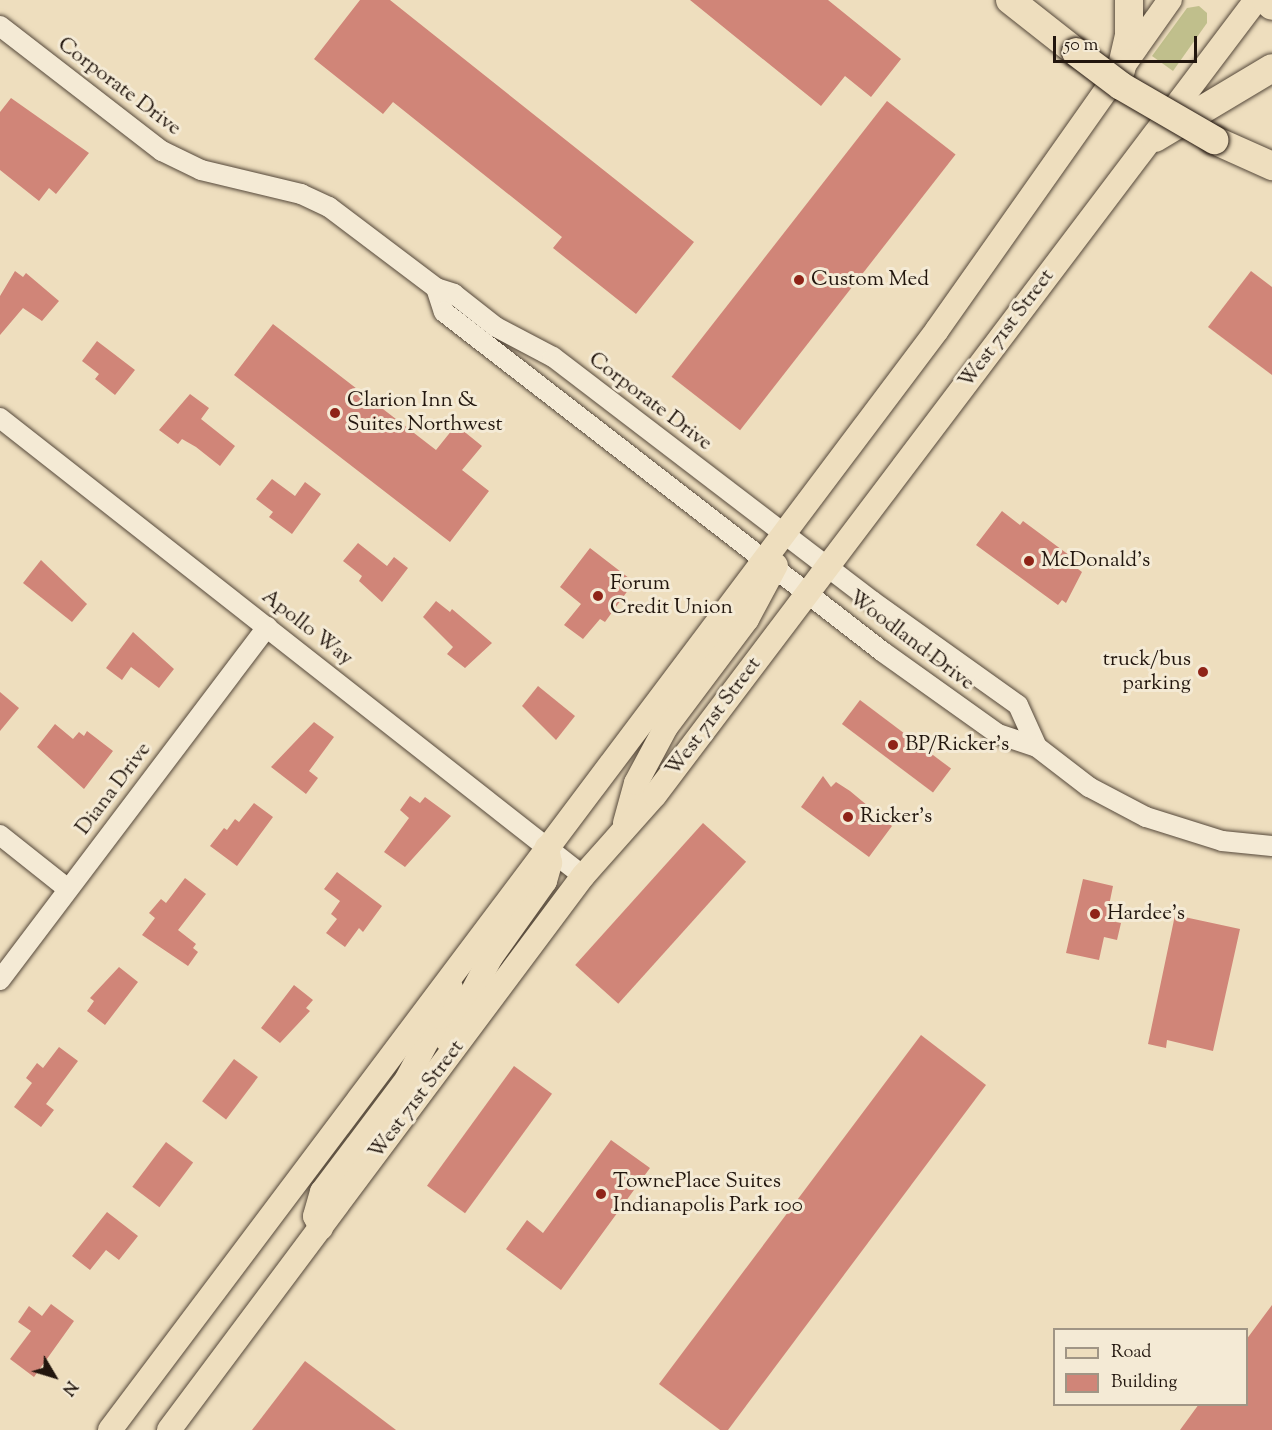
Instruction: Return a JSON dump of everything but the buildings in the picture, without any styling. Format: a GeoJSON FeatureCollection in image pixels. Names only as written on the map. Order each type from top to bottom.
{"type":"FeatureCollection","features":[{"type":"Feature","properties":{"kind":"highway"},"geometry":{"type":"LineString","coordinates":[[1010,0],[1121,86],[1214,140],[1272,166]]}},
{"type":"Feature","properties":{"kind":"highway"},"geometry":{"type":"LineString","coordinates":[[1121,70],[1129,36],[1129,0]]}},
{"type":"Feature","properties":{"kind":"highway"},"geometry":{"type":"LineString","coordinates":[[1266,0],[1272,6]]}},
{"type":"Feature","properties":{"kind":"highway"},"geometry":{"type":"LineString","coordinates":[[1155,138],[1272,68]]}},
{"type":"Feature","properties":{"kind":"main road"},"geometry":{"type":"LineString","coordinates":[[625,826],[636,783],[666,728],[747,619],[784,534],[944,321],[1170,0]]}},
{"type":"Feature","properties":{"kind":"main road","name":"West 71st Street"},"geometry":{"type":"LineString","coordinates":[[169,1430],[584,876],[625,826],[655,795],[1155,138],[1256,0]]}},
{"type":"Feature","properties":{"kind":"main road"},"geometry":{"type":"LineString","coordinates":[[110,1430],[547,847],[770,564]]}},
{"type":"Feature","properties":{"kind":"main road"},"geometry":{"type":"LineString","coordinates":[[429,1084],[473,987],[546,881],[550,863],[547,847]]}},
{"type":"Feature","properties":{"kind":"main road"},"geometry":{"type":"LineString","coordinates":[[321,1228],[315,1216],[322,1192],[407,1079],[440,1017],[461,963]]}},
{"type":"Feature","properties":{"kind":"street","name":"Corporate Drive"},"geometry":{"type":"LineString","coordinates":[[0,26],[162,151],[201,170],[301,194],[329,207],[436,288],[454,294],[496,327],[553,357],[828,567]]}},
{"type":"Feature","properties":{"kind":"street","name":"Corporate Drive"},"geometry":{"type":"LineString","coordinates":[[436,288],[444,312],[770,564]]}},
{"type":"Feature","properties":{"kind":"street","name":"Apollo Way"},"geometry":{"type":"LineString","coordinates":[[0,418],[584,876]]}},
{"type":"Feature","properties":{"kind":"street","name":"Woodland Drive"},"geometry":{"type":"LineString","coordinates":[[770,564],[807,594],[998,734],[1037,747],[1089,787],[1146,817],[1222,841],[1272,846]]}},
{"type":"Feature","properties":{"kind":"street","name":"Woodland Drive"},"geometry":{"type":"LineString","coordinates":[[828,567],[1018,705],[1037,747]]}},
{"type":"Feature","properties":{"kind":"street","name":"Diana Drive"},"geometry":{"type":"LineString","coordinates":[[0,980],[267,627]]}},
{"type":"Feature","properties":{"kind":"street"},"geometry":{"type":"LineString","coordinates":[[0,836],[68,889]]}},
{"type":"Feature","properties":{"kind":"shaded area"},"geometry":{"type":"Polygon","coordinates":[[[1199,6],[1207,13],[1207,23],[1173,71],[1152,56],[1187,8],[1199,6]]]}},
{"type":"Feature","properties":{"kind":"place","name":"Custom Med"},"geometry":{"type":"Point","coordinates":[799,280]}},
{"type":"Feature","properties":{"kind":"place","name":"Clarion Inn & Suites Northwest"},"geometry":{"type":"Point","coordinates":[335,413]}},
{"type":"Feature","properties":{"kind":"place","name":"McDonald's"},"geometry":{"type":"Point","coordinates":[1029,561]}},
{"type":"Feature","properties":{"kind":"place","name":"Forum Credit Union"},"geometry":{"type":"Point","coordinates":[598,596]}},
{"type":"Feature","properties":{"kind":"place","name":"truck/bus parking"},"geometry":{"type":"Point","coordinates":[1203,672]}},
{"type":"Feature","properties":{"kind":"place","name":"BP/Ricker's"},"geometry":{"type":"Point","coordinates":[893,745]}},
{"type":"Feature","properties":{"kind":"place","name":"Ricker's"},"geometry":{"type":"Point","coordinates":[848,817]}},
{"type":"Feature","properties":{"kind":"place","name":"Hardee's"},"geometry":{"type":"Point","coordinates":[1095,914]}},
{"type":"Feature","properties":{"kind":"place","name":"TownePlace Suites Indianapolis Park 100"},"geometry":{"type":"Point","coordinates":[601,1194]}}]}
